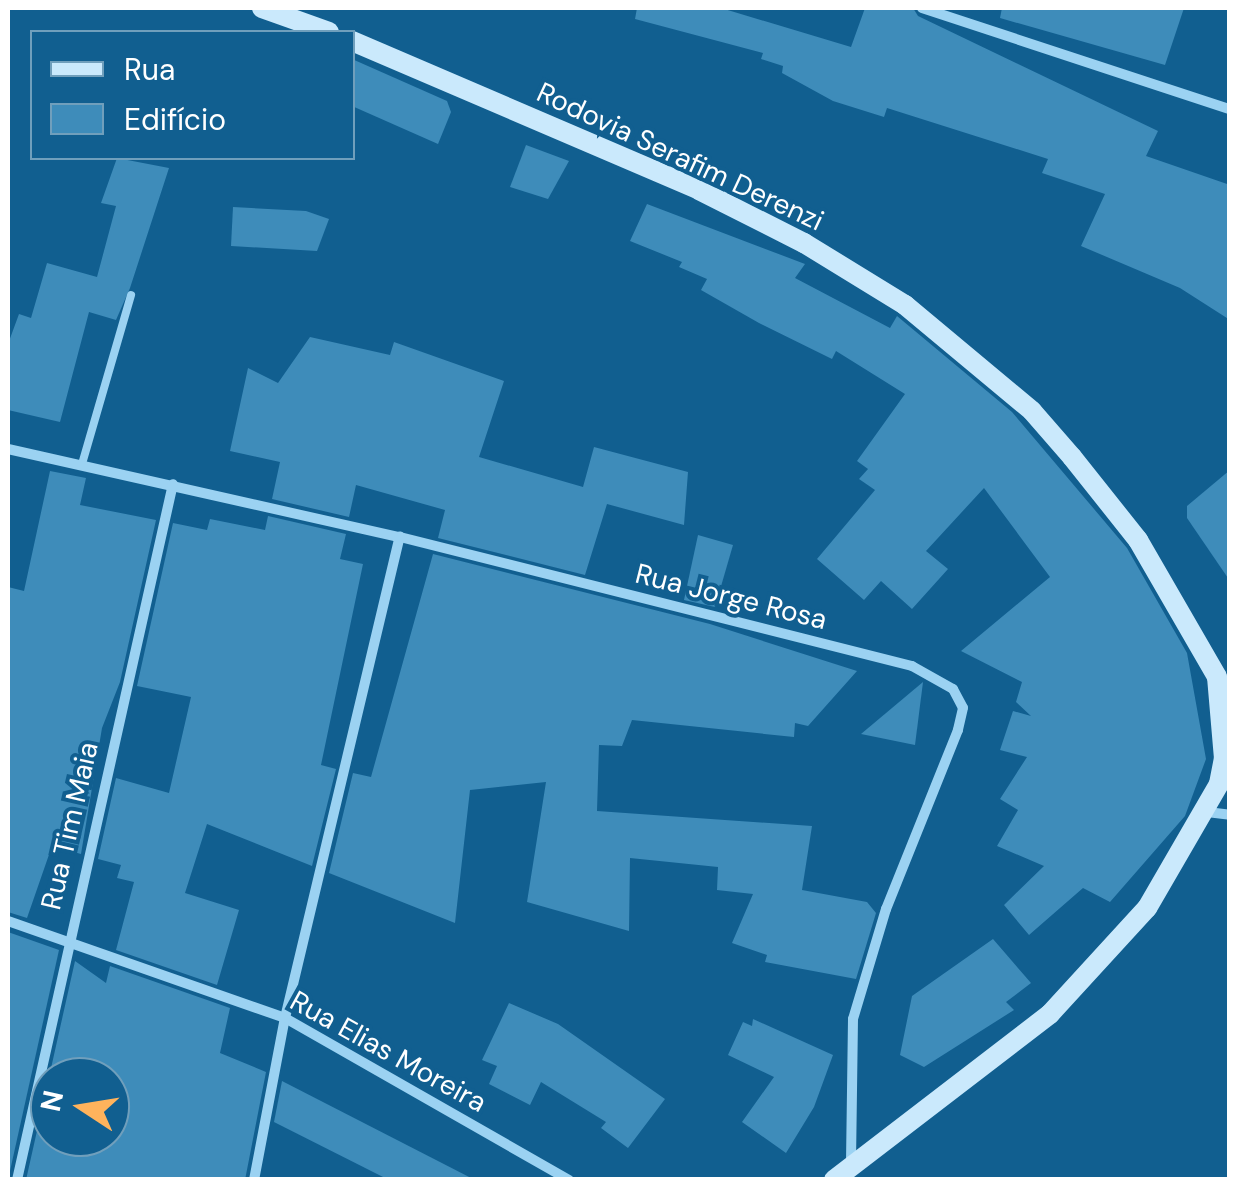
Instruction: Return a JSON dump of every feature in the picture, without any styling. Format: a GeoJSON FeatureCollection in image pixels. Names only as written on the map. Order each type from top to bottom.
{"type":"FeatureCollection","features":[{"type":"Feature","properties":{"kind":"main road"},"geometry":{"type":"LineString","coordinates":[[262,8],[323,30]]}},
{"type":"Feature","properties":{"kind":"main road","name":"Rodovia Serafim Derenzi"},"geometry":{"type":"LineString","coordinates":[[355,42],[699,190],[804,243],[905,304],[1032,411],[1138,540],[1218,677],[1224,758],[1207,812],[1147,908],[1050,1014],[834,1180]]}},
{"type":"Feature","properties":{"kind":"street"},"geometry":{"type":"LineString","coordinates":[[922,8],[1230,109]]}},
{"type":"Feature","properties":{"kind":"street","name":"Rua Jorge Rosa"},"geometry":{"type":"LineString","coordinates":[[8,448],[400,537],[912,666],[952,689],[963,708],[958,730],[886,908],[853,1020],[851,1166]]}},
{"type":"Feature","properties":{"kind":"street","name":"Rua Tim Maia"},"geometry":{"type":"LineString","coordinates":[[17,1180],[67,938],[174,484]]}},
{"type":"Feature","properties":{"kind":"street"},"geometry":{"type":"LineString","coordinates":[[254,1180],[285,1018],[400,537]]}},
{"type":"Feature","properties":{"kind":"street"},"geometry":{"type":"LineString","coordinates":[[1207,812],[1230,815]]}},
{"type":"Feature","properties":{"kind":"street","name":"Rua Elias Moreira"},"geometry":{"type":"LineString","coordinates":[[8,921],[67,938],[285,1018],[569,1180]]}},
{"type":"Feature","properties":{"kind":"lane"},"geometry":{"type":"LineString","coordinates":[[82,464],[131,295]]}},
{"type":"Feature","properties":{"kind":"building"},"geometry":{"type":"Polygon","coordinates":[[[637,8],[721,8],[851,47],[865,8],[913,8],[918,16],[1158,131],[1146,156],[1230,185],[1230,320],[1180,288],[1081,246],[1105,194],[1042,173],[1048,159],[887,108],[884,117],[833,101],[782,73],[783,66],[761,59],[763,53],[635,19],[637,8]]]}},
{"type":"Feature","properties":{"kind":"building"},"geometry":{"type":"Polygon","coordinates":[[[1002,8],[1184,8],[1165,65],[1000,18],[1002,8]]]}},
{"type":"Feature","properties":{"kind":"building"},"geometry":{"type":"Polygon","coordinates":[[[355,60],[447,101],[451,112],[438,144],[355,107],[355,60]]]}},
{"type":"Feature","properties":{"kind":"building"},"geometry":{"type":"Polygon","coordinates":[[[526,145],[569,161],[548,199],[510,187],[526,145]]]}},
{"type":"Feature","properties":{"kind":"building"},"geometry":{"type":"Polygon","coordinates":[[[116,160],[169,168],[116,320],[89,312],[60,422],[8,410],[8,344],[19,314],[31,318],[47,263],[97,277],[116,206],[101,203],[116,160]]]}},
{"type":"Feature","properties":{"kind":"building"},"geometry":{"type":"Polygon","coordinates":[[[647,204],[805,264],[795,278],[890,328],[897,316],[1012,412],[1127,548],[1187,653],[1206,759],[1185,816],[1110,902],[1083,888],[1029,935],[1004,905],[1044,866],[997,846],[1018,810],[1000,799],[1027,757],[1000,750],[1013,711],[1031,716],[1016,702],[1022,682],[961,651],[1050,577],[984,488],[926,551],[948,569],[912,609],[881,581],[864,600],[817,559],[875,490],[859,479],[868,469],[857,461],[905,394],[836,351],[832,359],[759,323],[701,290],[707,279],[679,267],[682,262],[630,241],[647,204]]]}},
{"type":"Feature","properties":{"kind":"building"},"geometry":{"type":"Polygon","coordinates":[[[233,207],[306,211],[329,219],[317,251],[231,246],[233,207]]]}},
{"type":"Feature","properties":{"kind":"building"},"geometry":{"type":"Polygon","coordinates":[[[310,337],[390,355],[394,342],[504,381],[479,457],[583,487],[594,447],[688,472],[684,525],[607,504],[585,575],[438,538],[445,510],[356,485],[349,517],[272,499],[280,462],[230,451],[248,368],[278,383],[310,337]]]}},
{"type":"Feature","properties":{"kind":"building"},"geometry":{"type":"Polygon","coordinates":[[[1230,470],[1230,581],[1187,518],[1187,506],[1230,470]]]}},
{"type":"Feature","properties":{"kind":"building"},"geometry":{"type":"Polygon","coordinates":[[[50,471],[86,478],[80,505],[156,520],[120,682],[102,728],[81,854],[52,846],[27,918],[8,912],[8,587],[24,591],[50,471]]]}},
{"type":"Feature","properties":{"kind":"building"},"geometry":{"type":"Polygon","coordinates":[[[268,516],[346,534],[340,559],[363,564],[321,765],[336,769],[312,866],[207,824],[185,893],[239,910],[217,985],[116,950],[134,882],[117,878],[121,865],[98,859],[116,778],[169,793],[191,697],[137,686],[173,523],[207,530],[210,519],[265,530],[268,516]]]}},
{"type":"Feature","properties":{"kind":"building"},"geometry":{"type":"Polygon","coordinates":[[[698,535],[733,545],[715,607],[684,600],[698,535]]]}},
{"type":"Feature","properties":{"kind":"building"},"geometry":{"type":"Polygon","coordinates":[[[433,554],[710,624],[857,671],[808,726],[795,723],[794,737],[632,720],[622,746],[599,745],[597,811],[812,826],[802,890],[867,902],[876,913],[856,979],[765,962],[767,955],[732,943],[753,894],[717,890],[718,867],[630,858],[629,931],[527,902],[546,782],[470,790],[455,923],[329,873],[353,773],[371,777],[433,554]]]}},
{"type":"Feature","properties":{"kind":"building"},"geometry":{"type":"Polygon","coordinates":[[[923,682],[915,745],[861,734],[923,682]]]}},
{"type":"Feature","properties":{"kind":"building"},"geometry":{"type":"Polygon","coordinates":[[[8,932],[59,950],[35,1057],[30,1057],[30,1081],[8,1180],[8,932]]]}},
{"type":"Feature","properties":{"kind":"building"},"geometry":{"type":"Polygon","coordinates":[[[993,939],[1031,983],[1006,1002],[1014,1010],[924,1067],[900,1055],[912,996],[993,939]]]}},
{"type":"Feature","properties":{"kind":"building"},"geometry":{"type":"Polygon","coordinates":[[[75,961],[106,983],[110,966],[230,1008],[220,1053],[266,1072],[245,1180],[26,1180],[31,1157],[130,1157],[130,1057],[54,1057],[75,961]]]}},
{"type":"Feature","properties":{"kind":"building"},"geometry":{"type":"Polygon","coordinates":[[[509,1003],[558,1024],[665,1099],[628,1148],[601,1128],[606,1122],[541,1082],[530,1105],[489,1084],[497,1066],[482,1060],[509,1003]]]}},
{"type":"Feature","properties":{"kind":"building"},"geometry":{"type":"Polygon","coordinates":[[[753,1019],[833,1055],[814,1107],[786,1153],[742,1122],[774,1077],[728,1055],[743,1022],[752,1026],[753,1019]]]}},
{"type":"Feature","properties":{"kind":"building"},"geometry":{"type":"Polygon","coordinates":[[[282,1081],[475,1180],[389,1180],[274,1122],[282,1081]]]}}]}
